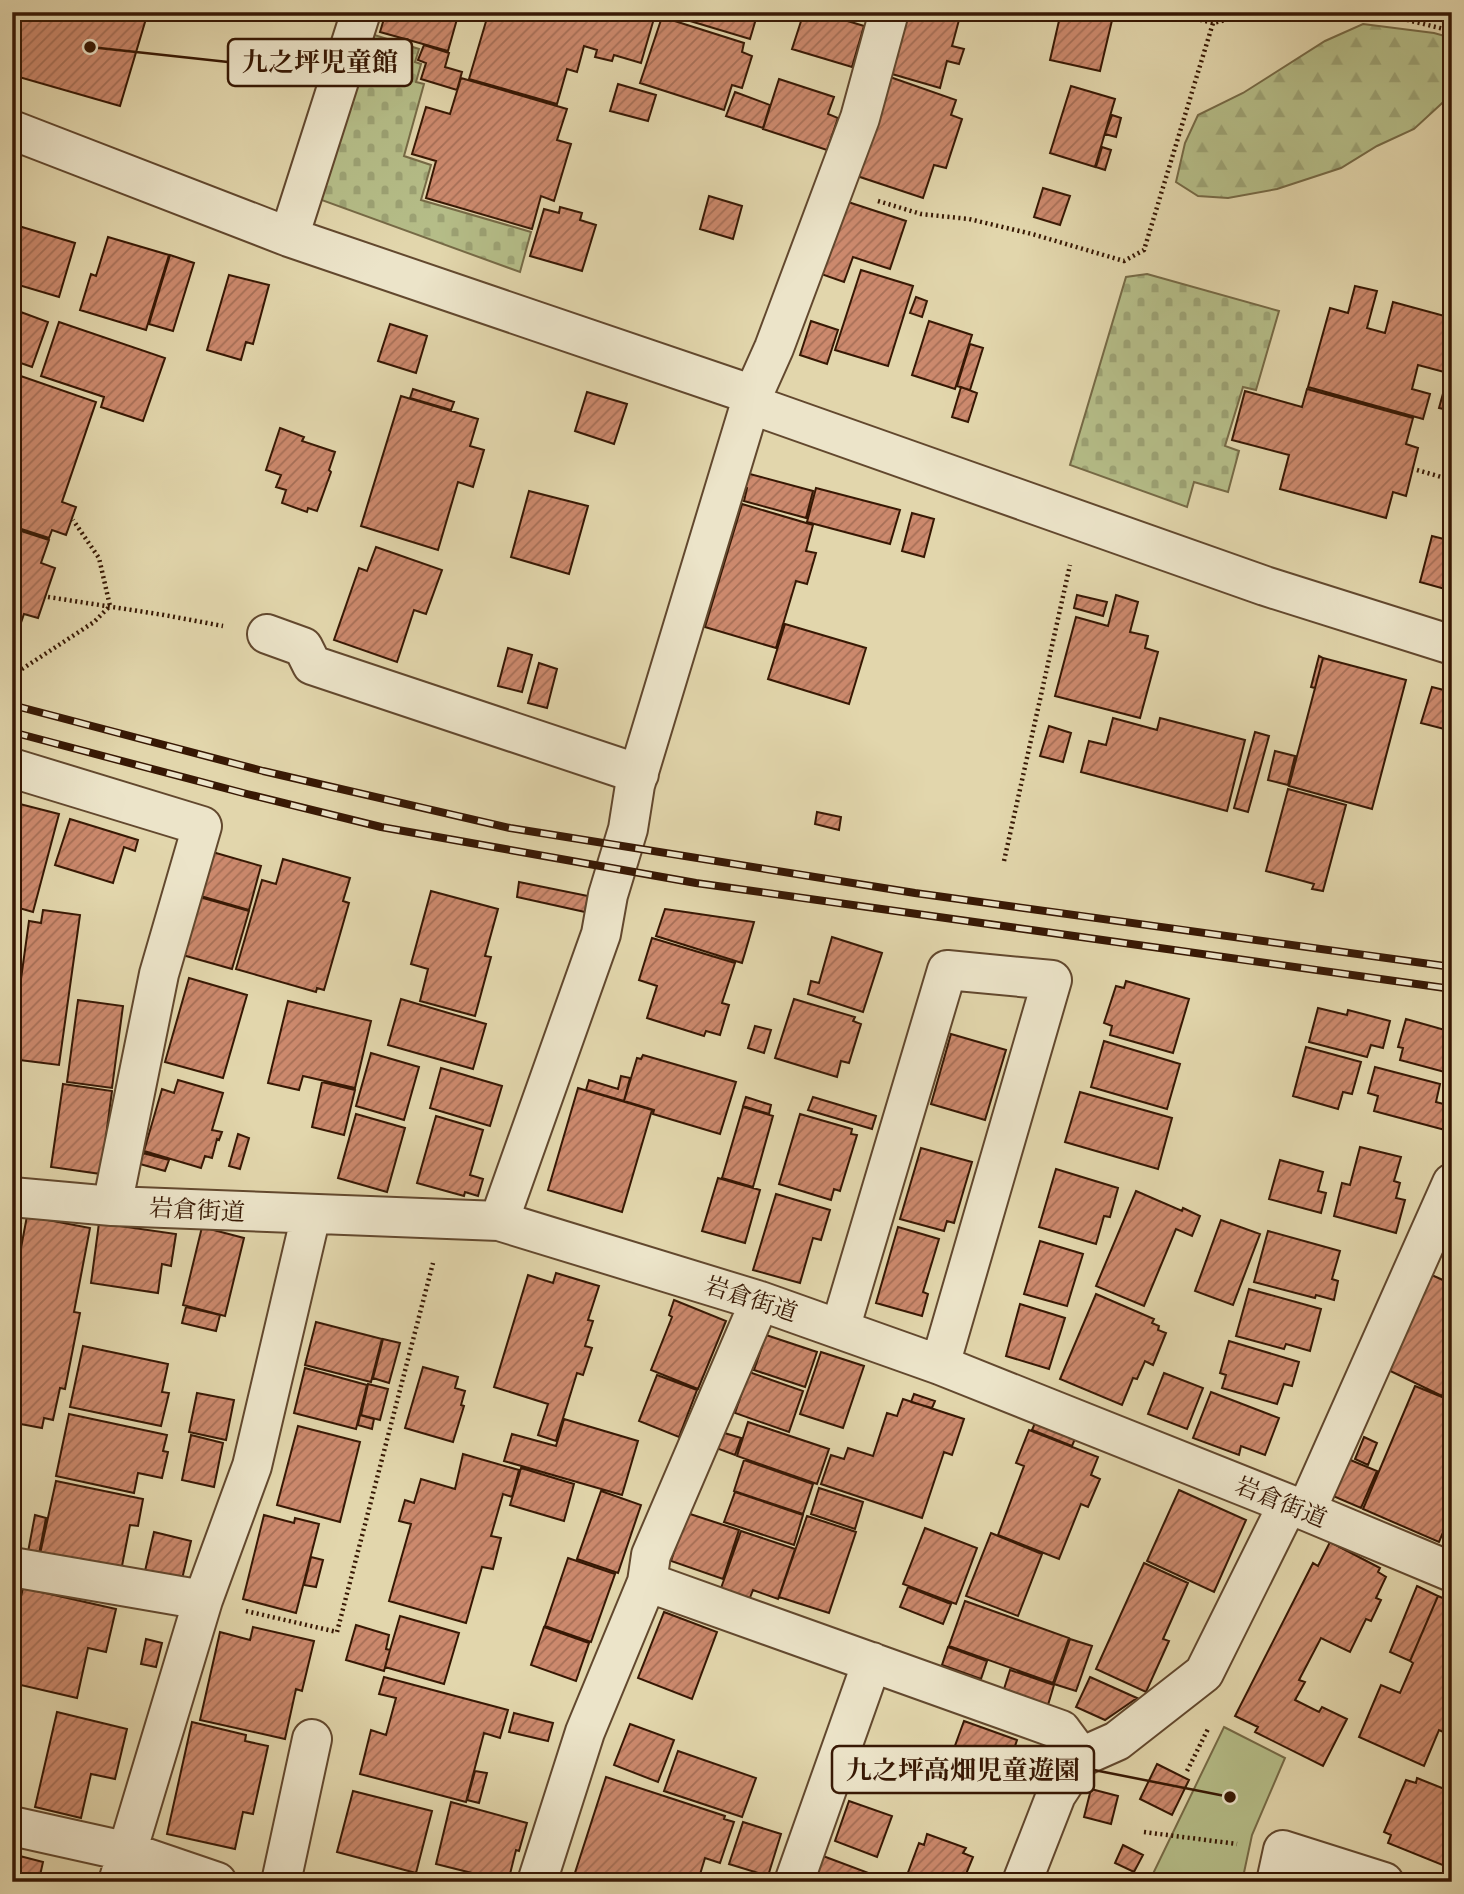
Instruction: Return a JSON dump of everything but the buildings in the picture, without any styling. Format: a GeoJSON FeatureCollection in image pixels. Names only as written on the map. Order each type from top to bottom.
{"type":"FeatureCollection","features":[{"type":"Feature","properties":{"kind":"street"},"geometry":{"type":"LineString","coordinates":[[289,237],[361,12]]}},
{"type":"Feature","properties":{"kind":"street"},"geometry":{"type":"LineString","coordinates":[[499,1221],[601,933],[608,895],[628,829],[635,785],[752,399],[774,348],[860,118],[889,12]]}},
{"type":"Feature","properties":{"kind":"street"},"geometry":{"type":"LineString","coordinates":[[12,130],[289,237],[752,399],[1080,520],[1265,586],[1452,645]]}},
{"type":"Feature","properties":{"kind":"street"},"geometry":{"type":"LineString","coordinates":[[267,634],[303,647],[312,666],[639,774]]}},
{"type":"Feature","properties":{"kind":"street"},"geometry":{"type":"LineString","coordinates":[[12,768],[202,826],[159,974],[112,1206]]}},
{"type":"Feature","properties":{"kind":"street"},"geometry":{"type":"LineString","coordinates":[[840,1329],[947,970],[1052,980],[940,1365]]}},
{"type":"Feature","properties":{"kind":"street"},"geometry":{"type":"LineString","coordinates":[[1022,1882],[1056,1795],[1080,1757],[1116,1741],[1203,1673],[1297,1507],[1452,1183]]}},
{"type":"Feature","properties":{"kind":"street","name":"岩倉街道"},"geometry":{"type":"LineString","coordinates":[[12,1197],[112,1206],[499,1221],[761,1301],[940,1365],[1297,1507],[1452,1572]]}},
{"type":"Feature","properties":{"kind":"street"},"geometry":{"type":"LineString","coordinates":[[124,1867],[203,1601],[252,1466],[311,1214]]}},
{"type":"Feature","properties":{"kind":"street"},"geometry":{"type":"LineString","coordinates":[[537,1882],[585,1732],[647,1581],[651,1555],[761,1301]]}},
{"type":"Feature","properties":{"kind":"street"},"geometry":{"type":"LineString","coordinates":[[12,1567],[203,1601]]}},
{"type":"Feature","properties":{"kind":"street"},"geometry":{"type":"LineString","coordinates":[[647,1581],[1061,1730],[1080,1757]]}},
{"type":"Feature","properties":{"kind":"street"},"geometry":{"type":"LineString","coordinates":[[794,1882],[872,1662]]}},
{"type":"Feature","properties":{"kind":"street"},"geometry":{"type":"LineString","coordinates":[[281,1882],[312,1739]]}},
{"type":"Feature","properties":{"kind":"street"},"geometry":{"type":"LineString","coordinates":[[12,1826],[124,1867],[217,1882]]}},
{"type":"Feature","properties":{"kind":"street"},"geometry":{"type":"LineString","coordinates":[[1279,1866],[1384,1882]]}},
{"type":"Feature","properties":{"kind":"path"},"geometry":{"type":"LineString","coordinates":[[1168,12],[1213,23],[1258,12]]}},
{"type":"Feature","properties":{"kind":"path"},"geometry":{"type":"LineString","coordinates":[[1375,12],[1452,31]]}},
{"type":"Feature","properties":{"kind":"path"},"geometry":{"type":"LineString","coordinates":[[834,188],[921,214],[968,219],[1032,234],[1124,261],[1144,250],[1213,23]]}},
{"type":"Feature","properties":{"kind":"path"},"geometry":{"type":"LineString","coordinates":[[1417,470],[1452,480]]}},
{"type":"Feature","properties":{"kind":"path"},"geometry":{"type":"LineString","coordinates":[[73,520],[99,558],[110,606]]}},
{"type":"Feature","properties":{"kind":"path"},"geometry":{"type":"LineString","coordinates":[[1004,861],[1080,520]]}},
{"type":"Feature","properties":{"kind":"path"},"geometry":{"type":"LineString","coordinates":[[48,597],[267,634]]}},
{"type":"Feature","properties":{"kind":"path"},"geometry":{"type":"LineString","coordinates":[[12,672],[16,673],[94,622],[110,606]]}},
{"type":"Feature","properties":{"kind":"path"},"geometry":{"type":"LineString","coordinates":[[203,1601],[337,1632],[444,1219]]}},
{"type":"Feature","properties":{"kind":"path"},"geometry":{"type":"LineString","coordinates":[[1144,1832],[1279,1866]]}},
{"type":"Feature","properties":{"kind":"green space"},"geometry":{"type":"Polygon","coordinates":[[[1363,24],[1434,33],[1452,38],[1452,94],[1414,129],[1377,146],[1341,168],[1277,189],[1228,198],[1198,196],[1176,182],[1185,143],[1198,115],[1243,93],[1325,41],[1363,24]]]}},
{"type":"Feature","properties":{"kind":"green space"},"geometry":{"type":"Polygon","coordinates":[[[368,33],[419,49],[415,62],[421,64],[416,82],[424,84],[404,156],[431,165],[421,200],[531,232],[520,272],[316,198],[368,33]]]}},
{"type":"Feature","properties":{"kind":"green space"},"geometry":{"type":"Polygon","coordinates":[[[1147,274],[1279,311],[1256,390],[1243,387],[1225,446],[1239,451],[1228,492],[1194,482],[1187,507],[1070,465],[1126,277],[1147,274]]]}},
{"type":"Feature","properties":{"kind":"green space"},"geometry":{"type":"Polygon","coordinates":[[[1224,1727],[1285,1758],[1252,1835],[1242,1882],[1149,1882],[1224,1727]]]}},
{"type":"Feature","properties":{"kind":"railway"},"geometry":{"type":"LineString","coordinates":[[12,705],[263,771],[510,828],[915,893],[1452,967]]}},
{"type":"Feature","properties":{"kind":"railway"},"geometry":{"type":"LineString","coordinates":[[12,732],[381,827],[696,883],[1452,989]]}},
{"type":"Feature","properties":{"kind":"place","name":"九之坪児童館"},"geometry":{"type":"Point","coordinates":[90,47]}},
{"type":"Feature","properties":{"kind":"place","name":"九之坪高畑児童遊園"},"geometry":{"type":"Point","coordinates":[1230,1797]}}]}
